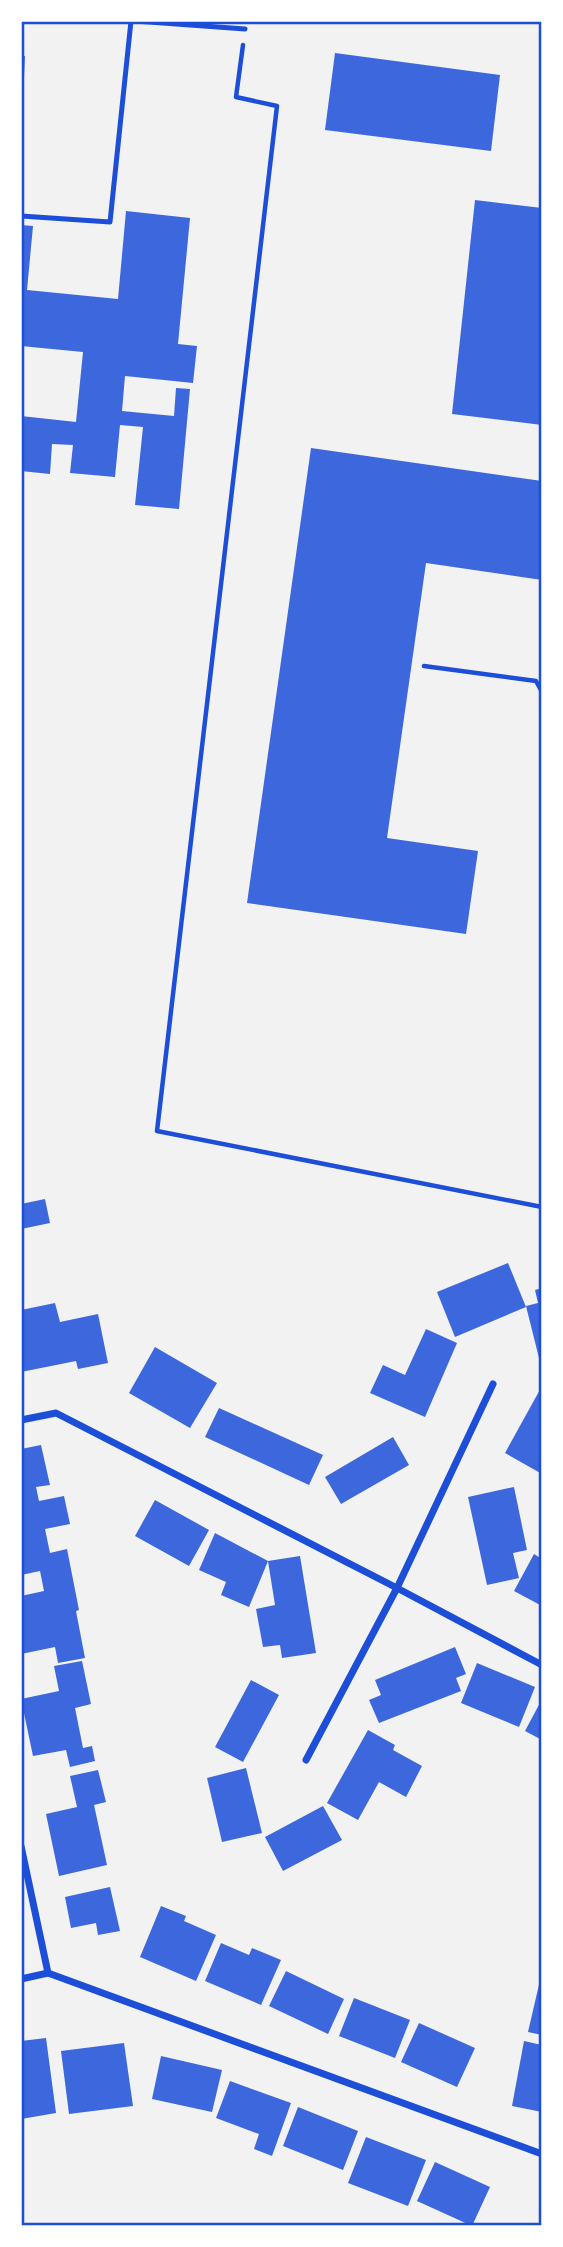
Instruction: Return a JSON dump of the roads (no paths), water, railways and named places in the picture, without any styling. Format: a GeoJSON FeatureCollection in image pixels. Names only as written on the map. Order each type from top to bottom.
{"type":"FeatureCollection","features":[{"type":"Feature","properties":{"kind":"street"},"geometry":{"type":"LineString","coordinates":[[306,1760],[397,1588],[494,1384]]}},
{"type":"Feature","properties":{"kind":"street"},"geometry":{"type":"LineString","coordinates":[[21,1420],[56,1413],[542,1665]]}},
{"type":"Feature","properties":{"kind":"street"},"geometry":{"type":"LineString","coordinates":[[21,1846],[48,1973]]}},
{"type":"Feature","properties":{"kind":"street"},"geometry":{"type":"LineString","coordinates":[[21,1979],[48,1973],[542,2154]]}},
{"type":"Feature","properties":{"kind":"lane"},"geometry":{"type":"LineString","coordinates":[[21,216],[110,222],[133,21],[245,29]]}}]}
